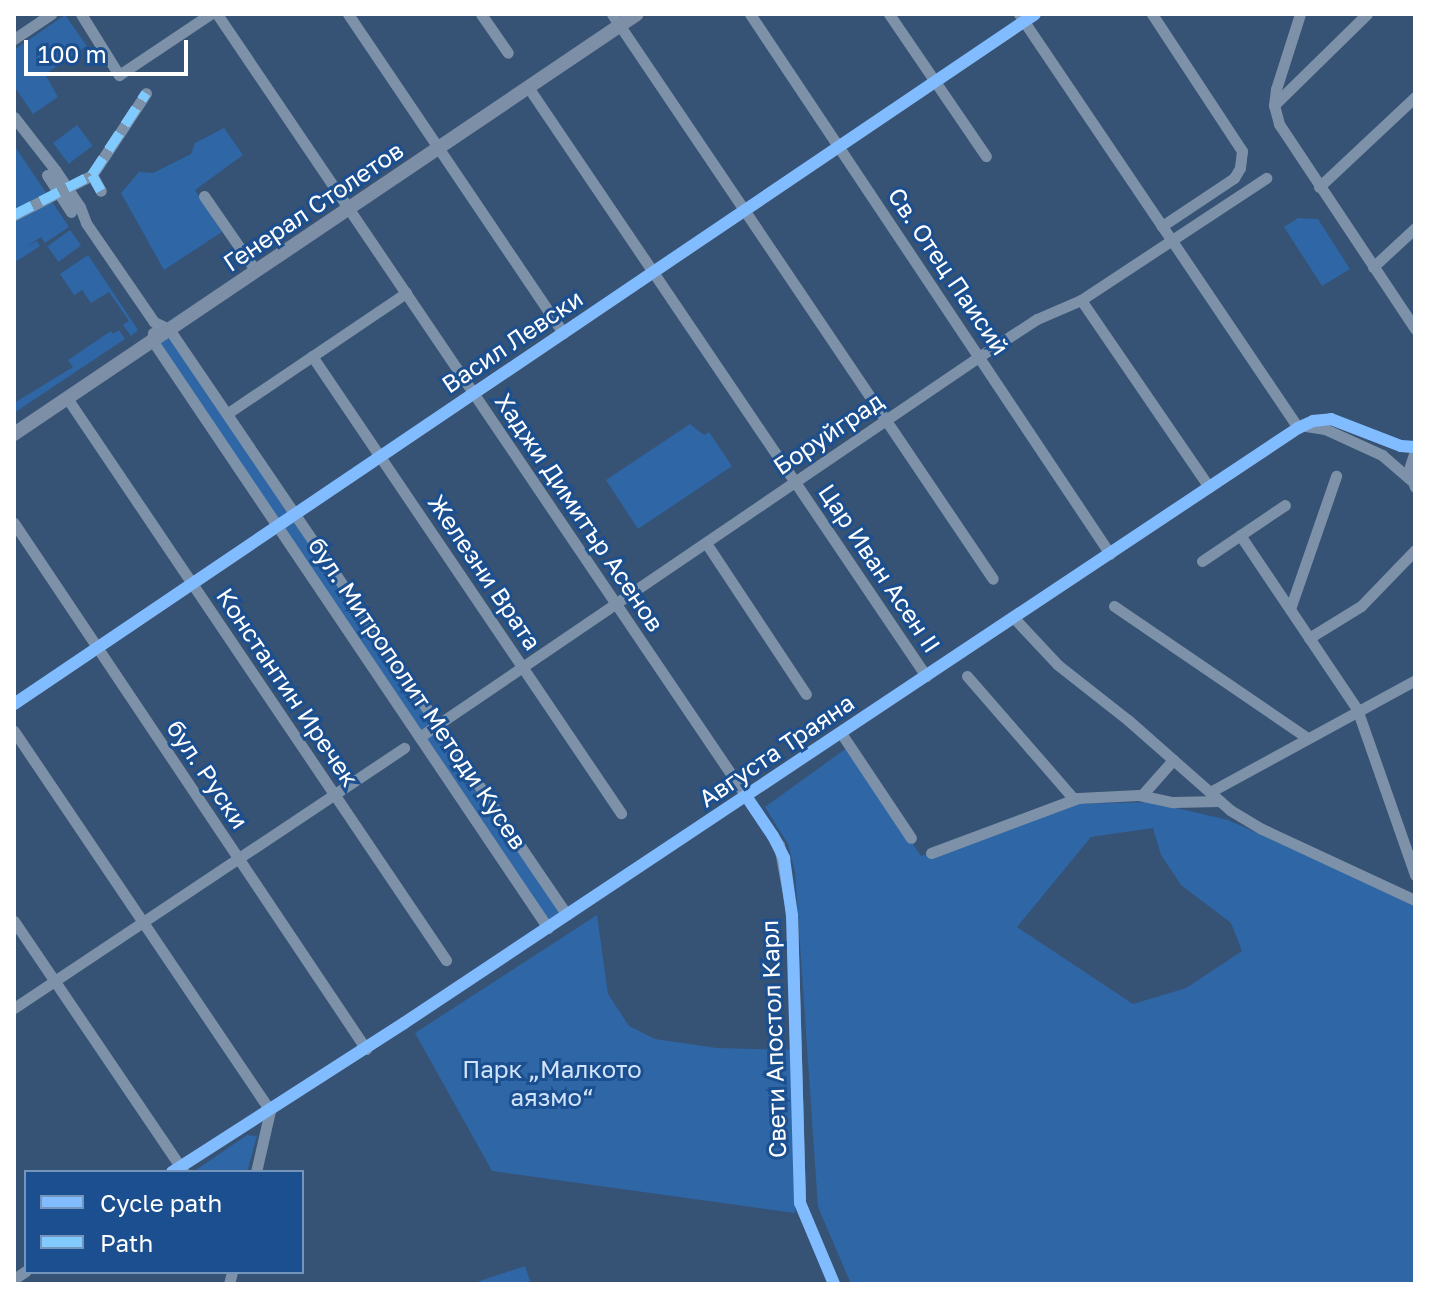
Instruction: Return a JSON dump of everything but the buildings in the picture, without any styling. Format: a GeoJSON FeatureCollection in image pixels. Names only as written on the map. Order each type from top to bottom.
{"type":"FeatureCollection","features":[{"type":"Feature","properties":{"kind":"main road","name":"Генерал Столетов"},"geometry":{"type":"LineString","coordinates":[[14,434],[528,87],[616,20],[637,14]]}},
{"type":"Feature","properties":{"kind":"street"},"geometry":{"type":"LineString","coordinates":[[14,39],[51,14]]}},
{"type":"Feature","properties":{"kind":"street"},"geometry":{"type":"LineString","coordinates":[[81,14],[119,75],[210,14]]}},
{"type":"Feature","properties":{"kind":"street","name":"Хаджи Димитър Асенов"},"geometry":{"type":"LineString","coordinates":[[217,14],[746,796]]}},
{"type":"Feature","properties":{"kind":"street"},"geometry":{"type":"LineString","coordinates":[[348,14],[563,333]]}},
{"type":"Feature","properties":{"kind":"street"},"geometry":{"type":"LineString","coordinates":[[481,14],[508,53]]}},
{"type":"Feature","properties":{"kind":"street","name":"Св. Отец Паисий"},"geometry":{"type":"LineString","coordinates":[[750,14],[1110,554]]}},
{"type":"Feature","properties":{"kind":"street"},"geometry":{"type":"LineString","coordinates":[[889,14],[986,156]]}},
{"type":"Feature","properties":{"kind":"street","name":"Васил Левски"},"geometry":{"type":"LineString","coordinates":[[14,704],[935,81],[1022,18],[1035,14]]}},
{"type":"Feature","properties":{"kind":"street"},"geometry":{"type":"LineString","coordinates":[[1152,14],[1242,151],[1237,173],[1162,226]]}},
{"type":"Feature","properties":{"kind":"street"},"geometry":{"type":"LineString","coordinates":[[1300,14],[1279,73],[1274,105],[1284,135],[1415,329]]}},
{"type":"Feature","properties":{"kind":"street"},"geometry":{"type":"LineString","coordinates":[[1274,105],[1367,14]]}},
{"type":"Feature","properties":{"kind":"street"},"geometry":{"type":"LineString","coordinates":[[1022,18],[1298,428],[1321,427],[1364,446],[1386,457],[1413,484]]}},
{"type":"Feature","properties":{"kind":"street"},"geometry":{"type":"LineString","coordinates":[[616,20],[993,579]]}},
{"type":"Feature","properties":{"kind":"street","name":"Цар Иван Асен II"},"geometry":{"type":"LineString","coordinates":[[528,87],[926,676]]}},
{"type":"Feature","properties":{"kind":"street"},"geometry":{"type":"LineString","coordinates":[[14,215],[92,175],[146,93]]}},
{"type":"Feature","properties":{"kind":"street"},"geometry":{"type":"LineString","coordinates":[[1319,187],[1415,97]]}},
{"type":"Feature","properties":{"kind":"street"},"geometry":{"type":"LineString","coordinates":[[14,117],[154,322],[152,340]]}},
{"type":"Feature","properties":{"kind":"street"},"geometry":{"type":"LineString","coordinates":[[92,175],[101,191]]}},
{"type":"Feature","properties":{"kind":"street","name":"Боруйград"},"geometry":{"type":"LineString","coordinates":[[421,736],[980,356],[1037,319],[1081,300],[1266,178]]}},
{"type":"Feature","properties":{"kind":"street"},"geometry":{"type":"LineString","coordinates":[[204,196],[256,271]]}},
{"type":"Feature","properties":{"kind":"street"},"geometry":{"type":"LineString","coordinates":[[1373,267],[1415,228]]}},
{"type":"Feature","properties":{"kind":"street"},"geometry":{"type":"LineString","coordinates":[[228,413],[406,293]]}},
{"type":"Feature","properties":{"kind":"street"},"geometry":{"type":"LineString","coordinates":[[1081,300],[1209,487]]}},
{"type":"Feature","properties":{"kind":"street","name":"бул. Митрополит Методи Кусев"},"geometry":{"type":"LineString","coordinates":[[154,322],[169,329],[228,413],[567,915]]}},
{"type":"Feature","properties":{"kind":"street","name":"бул. Митрополит Методи Кусев"},"geometry":{"type":"LineString","coordinates":[[152,340],[548,928]]}},
{"type":"Feature","properties":{"kind":"street","name":"Железни Врата"},"geometry":{"type":"LineString","coordinates":[[312,356],[621,813]]}},
{"type":"Feature","properties":{"kind":"street","name":"Константин Иречек"},"geometry":{"type":"LineString","coordinates":[[67,398],[446,960]]}},
{"type":"Feature","properties":{"kind":"street","name":"Августа Траяна"},"geometry":{"type":"LineString","coordinates":[[179,1170],[366,1049],[1298,428],[1316,420],[1331,419],[1415,449]]}},
{"type":"Feature","properties":{"kind":"street"},"geometry":{"type":"LineString","coordinates":[[1413,484],[1409,466],[1415,449]]}},
{"type":"Feature","properties":{"kind":"street"},"geometry":{"type":"LineString","coordinates":[[1290,609],[1336,476]]}},
{"type":"Feature","properties":{"kind":"street"},"geometry":{"type":"LineString","coordinates":[[1202,561],[1285,505]]}},
{"type":"Feature","properties":{"kind":"street","name":"бул. Руски"},"geometry":{"type":"LineString","coordinates":[[14,523],[366,1049]]}},
{"type":"Feature","properties":{"kind":"street"},"geometry":{"type":"LineString","coordinates":[[1240,535],[1357,709],[1415,875]]}},
{"type":"Feature","properties":{"kind":"street"},"geometry":{"type":"LineString","coordinates":[[706,543],[806,694]]}},
{"type":"Feature","properties":{"kind":"street"},"geometry":{"type":"LineString","coordinates":[[1309,638],[1361,606],[1415,550]]}},
{"type":"Feature","properties":{"kind":"street"},"geometry":{"type":"LineString","coordinates":[[1114,606],[1306,737]]}},
{"type":"Feature","properties":{"kind":"street"},"geometry":{"type":"LineString","coordinates":[[1014,618],[1058,665],[1220,801],[1262,829],[1415,900]]}},
{"type":"Feature","properties":{"kind":"street"},"geometry":{"type":"LineString","coordinates":[[967,676],[1074,799]]}},
{"type":"Feature","properties":{"kind":"street"},"geometry":{"type":"LineString","coordinates":[[1210,792],[1415,680]]}},
{"type":"Feature","properties":{"kind":"street"},"geometry":{"type":"LineString","coordinates":[[14,731],[270,1111],[256,1170]]}},
{"type":"Feature","properties":{"kind":"street"},"geometry":{"type":"LineString","coordinates":[[841,733],[911,838]]}},
{"type":"Feature","properties":{"kind":"street"},"geometry":{"type":"LineString","coordinates":[[14,1008],[404,748]]}},
{"type":"Feature","properties":{"kind":"street"},"geometry":{"type":"LineString","coordinates":[[1142,795],[1173,760]]}},
{"type":"Feature","properties":{"kind":"street"},"geometry":{"type":"LineString","coordinates":[[931,853],[1074,799],[1142,795],[1173,802],[1220,801]]}},
{"type":"Feature","properties":{"kind":"street","name":"Свети Апостол Карл"},"geometry":{"type":"LineString","coordinates":[[746,796],[784,858],[793,931],[800,1203],[834,1284]]}},
{"type":"Feature","properties":{"kind":"street"},"geometry":{"type":"LineString","coordinates":[[14,921],[179,1170]]}},
{"type":"Feature","properties":{"kind":"green space"},"geometry":{"type":"Polygon","coordinates":[[[65,15],[87,46],[45,74],[58,97],[33,114],[14,86],[14,50],[65,15]]]}},
{"type":"Feature","properties":{"kind":"green space"},"geometry":{"type":"Polygon","coordinates":[[[77,125],[93,146],[69,164],[53,143],[77,125]]]}},
{"type":"Feature","properties":{"kind":"green space"},"geometry":{"type":"Polygon","coordinates":[[[224,128],[243,155],[195,190],[222,232],[164,270],[121,193],[139,172],[153,173],[191,154],[195,143],[224,128]]]}},
{"type":"Feature","properties":{"kind":"green space"},"geometry":{"type":"Polygon","coordinates":[[[14,145],[69,227],[45,243],[41,237],[25,248],[37,241],[40,246],[17,261],[14,257],[14,145]]]}},
{"type":"Feature","properties":{"kind":"green space"},"geometry":{"type":"Polygon","coordinates":[[[1298,218],[1318,219],[1350,269],[1322,286],[1284,227],[1298,218]]]}},
{"type":"Feature","properties":{"kind":"green space"},"geometry":{"type":"Polygon","coordinates":[[[70,230],[81,245],[59,262],[47,246],[70,230]]]}},
{"type":"Feature","properties":{"kind":"green space"},"geometry":{"type":"Polygon","coordinates":[[[88,255],[138,330],[131,336],[123,325],[129,321],[109,292],[91,303],[82,290],[74,295],[60,274],[88,255]]]}},
{"type":"Feature","properties":{"kind":"green space"},"geometry":{"type":"Polygon","coordinates":[[[169,329],[565,916],[548,927],[152,340],[169,329]]]}},
{"type":"Feature","properties":{"kind":"green space"},"geometry":{"type":"Polygon","coordinates":[[[119,330],[125,339],[14,413],[14,403],[73,367],[68,360],[111,331],[113,334],[119,330]]]}},
{"type":"Feature","properties":{"kind":"green space"},"geometry":{"type":"Polygon","coordinates":[[[690,424],[704,435],[709,432],[732,466],[638,529],[606,480],[690,424]]]}},
{"type":"Feature","properties":{"kind":"green space"},"geometry":{"type":"Polygon","coordinates":[[[848,747],[921,856],[1076,804],[1151,802],[1228,820],[1415,903],[1415,1284],[851,1284],[818,1207],[795,872],[788,844],[765,807],[848,747]],[[1153,828],[1091,837],[1017,927],[1133,1004],[1186,988],[1242,951],[1231,923],[1181,885],[1161,855],[1153,828]]]}},
{"type":"Feature","properties":{"kind":"green space","name":"Парк „Малкото аязмо“"},"geometry":{"type":"Polygon","coordinates":[[[597,915],[608,994],[629,1026],[655,1039],[717,1048],[795,1050],[795,1213],[492,1171],[415,1033],[597,915]]]}},
{"type":"Feature","properties":{"kind":"green space"},"geometry":{"type":"Polygon","coordinates":[[[247,1135],[257,1136],[248,1170],[196,1170],[247,1135]]]}},
{"type":"Feature","properties":{"kind":"green space"},"geometry":{"type":"Polygon","coordinates":[[[525,1266],[531,1284],[471,1284],[525,1266]]]}},
{"type":"Feature","properties":{"kind":"marked path"},"geometry":{"type":"LineString","coordinates":[[14,215],[92,175],[146,93]]}},
{"type":"Feature","properties":{"kind":"marked path"},"geometry":{"type":"LineString","coordinates":[[92,175],[101,191]]}},
{"type":"Feature","properties":{"kind":"cycle path"},"geometry":{"type":"LineString","coordinates":[[14,704],[1035,14]]}},
{"type":"Feature","properties":{"kind":"cycle path"},"geometry":{"type":"LineString","coordinates":[[175,1170],[404,1023],[1298,428],[1313,421],[1331,419],[1401,446],[1415,447]]}},
{"type":"Feature","properties":{"kind":"cycle path"},"geometry":{"type":"LineString","coordinates":[[746,796],[784,858],[792,916],[800,1203],[834,1284]]}}]}
